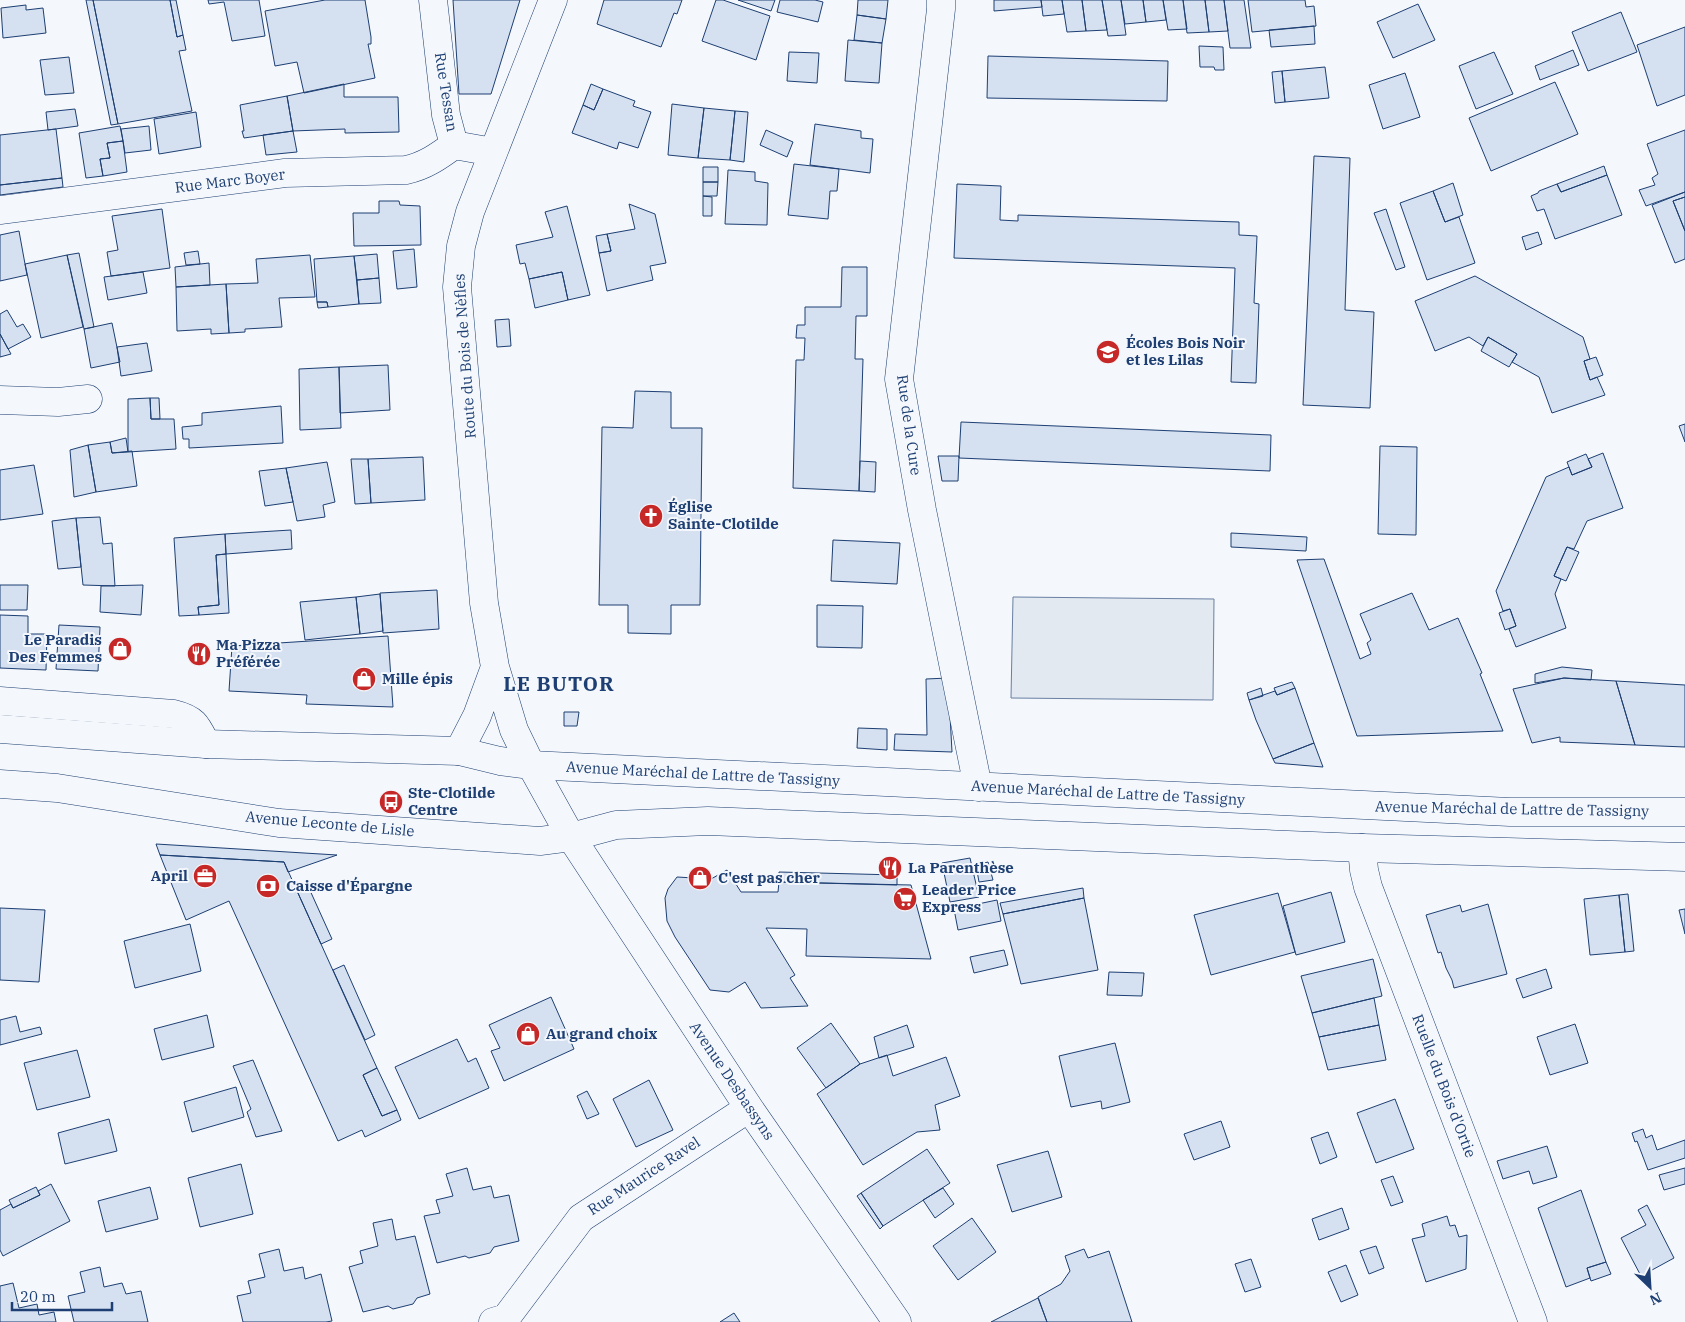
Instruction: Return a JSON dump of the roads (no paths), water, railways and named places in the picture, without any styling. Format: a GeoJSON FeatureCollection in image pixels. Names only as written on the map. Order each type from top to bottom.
{"type":"FeatureCollection","features":[{"type":"Feature","properties":{"kind":"street","name":"Rue Tessan"},"geometry":{"type":"LineString","coordinates":[[434,0],[446,116],[454,145],[493,152]]}},
{"type":"Feature","properties":{"kind":"street","name":"Route du Bois de Nèfles"},"geometry":{"type":"LineString","coordinates":[[553,0],[470,212],[461,246],[457,287],[484,603],[495,667],[514,730],[571,838]]}},
{"type":"Feature","properties":{"kind":"street","name":"Rue de la Cure"},"geometry":{"type":"LineString","coordinates":[[941,0],[899,379],[922,510],[978,787]]}},
{"type":"Feature","properties":{"kind":"street","name":"Rue Marc Boyer"},"geometry":{"type":"LineString","coordinates":[[0,210],[285,173],[406,170],[431,161],[454,145]]}},
{"type":"Feature","properties":{"kind":"street"},"geometry":{"type":"LineString","coordinates":[[0,400],[58,402],[88,398]]}},
{"type":"Feature","properties":{"kind":"street","name":"Route du Bois de Nèfles"},"geometry":{"type":"LineString","coordinates":[[459,751],[477,716],[495,667]]}},
{"type":"Feature","properties":{"kind":"street"},"geometry":{"type":"LineString","coordinates":[[0,701],[174,714],[188,717],[197,727],[206,744]]}},
{"type":"Feature","properties":{"kind":"street"},"geometry":{"type":"LineString","coordinates":[[0,729],[206,744],[459,751],[500,761],[531,765]]}},
{"type":"Feature","properties":{"kind":"street","name":"Avenue Maréchal de Lattre de Tassigny"},"geometry":{"type":"LineString","coordinates":[[531,765],[1510,812],[1685,812]]}},
{"type":"Feature","properties":{"kind":"street","name":"Avenue Leconte de Lisle"},"geometry":{"type":"LineString","coordinates":[[0,784],[57,788],[279,823],[540,841],[571,838]]}},
{"type":"Feature","properties":{"kind":"street"},"geometry":{"type":"LineString","coordinates":[[571,838],[616,825],[708,821],[1362,848],[1685,857]]}},
{"type":"Feature","properties":{"kind":"street","name":"Avenue Desbassyns"},"geometry":{"type":"LineString","coordinates":[[571,838],[749,1108],[897,1322]]}},
{"type":"Feature","properties":{"kind":"street","name":"Ruelle du Bois d'Ortie"},"geometry":{"type":"LineString","coordinates":[[1362,848],[1368,886],[1533,1322]]}},
{"type":"Feature","properties":{"kind":"street","name":"Rue Maurice Ravel"},"geometry":{"type":"LineString","coordinates":[[493,1322],[506,1318],[580,1218],[749,1108]]}},
{"type":"Feature","properties":{"kind":"place","name":"Écoles Bois Noir et les Lilas"},"geometry":{"type":"Point","coordinates":[1108,352]}},
{"type":"Feature","properties":{"kind":"place","name":"Église Sainte-Clotilde"},"geometry":{"type":"Point","coordinates":[651,516]}},
{"type":"Feature","properties":{"kind":"place","name":"Le Paradis Des Femmes"},"geometry":{"type":"Point","coordinates":[120,649]}},
{"type":"Feature","properties":{"kind":"place","name":"Ma Pizza Préférée"},"geometry":{"type":"Point","coordinates":[199,654]}},
{"type":"Feature","properties":{"kind":"place","name":"Mille épis"},"geometry":{"type":"Point","coordinates":[364,679]}},
{"type":"Feature","properties":{"kind":"place","name":"Ste-Clotilde Centre"},"geometry":{"type":"Point","coordinates":[391,802]}},
{"type":"Feature","properties":{"kind":"place","name":"La Parenthèse"},"geometry":{"type":"Point","coordinates":[890,868]}},
{"type":"Feature","properties":{"kind":"place","name":"April"},"geometry":{"type":"Point","coordinates":[205,876]}},
{"type":"Feature","properties":{"kind":"place","name":"C'est pas cher"},"geometry":{"type":"Point","coordinates":[700,878]}},
{"type":"Feature","properties":{"kind":"place","name":"Caisse d'Épargne"},"geometry":{"type":"Point","coordinates":[268,886]}},
{"type":"Feature","properties":{"kind":"place","name":"Leader Price Express"},"geometry":{"type":"Point","coordinates":[905,899]}},
{"type":"Feature","properties":{"kind":"place","name":"Au grand choix"},"geometry":{"type":"Point","coordinates":[528,1034]}},
{"type":"Feature","properties":{"kind":"district","name":"LE BUTOR"},"geometry":{"type":"Point","coordinates":[559,684]}}]}
